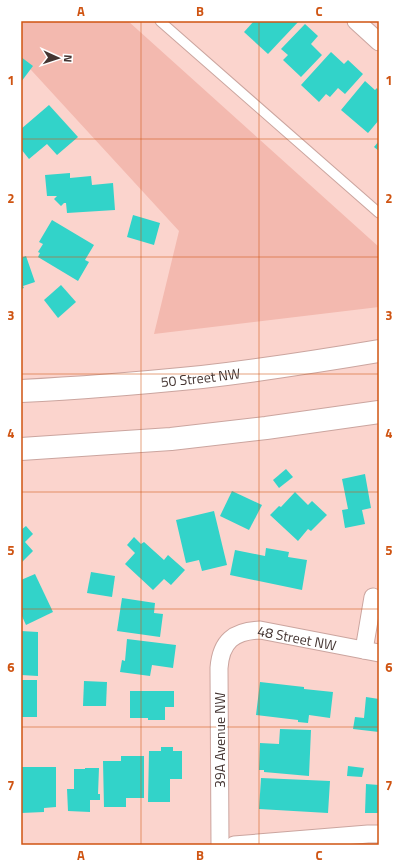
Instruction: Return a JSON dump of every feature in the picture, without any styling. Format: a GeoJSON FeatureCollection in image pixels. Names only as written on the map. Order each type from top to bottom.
{"type":"FeatureCollection","features":[{"type":"Feature","properties":{"kind":"main road","name":"50 Street NW"},"geometry":{"type":"LineString","coordinates":[[21,391],[103,386],[203,377],[379,351]]}},
{"type":"Feature","properties":{"kind":"main road"},"geometry":{"type":"LineString","coordinates":[[21,449],[172,439],[266,428],[379,412]]}},
{"type":"Feature","properties":{"kind":"street"},"geometry":{"type":"LineString","coordinates":[[356,21],[379,42]]}},
{"type":"Feature","properties":{"kind":"street","name":"48 Street NW"},"geometry":{"type":"LineString","coordinates":[[231,638],[244,632],[260,630],[371,652],[374,597]]}},
{"type":"Feature","properties":{"kind":"street","name":"39A Avenue NW"},"geometry":{"type":"LineString","coordinates":[[220,845],[219,668],[222,651],[231,638]]}},
{"type":"Feature","properties":{"kind":"street"},"geometry":{"type":"LineString","coordinates":[[234,845],[379,834]]}},
{"type":"Feature","properties":{"kind":"lane"},"geometry":{"type":"LineString","coordinates":[[160,21],[379,213]]}},
{"type":"Feature","properties":{"kind":"shaded area"},"geometry":{"type":"Polygon","coordinates":[[[21,21],[128,21],[379,247],[379,307],[154,334],[179,231],[21,59],[21,21]]]}},
{"type":"Feature","properties":{"kind":"building"},"geometry":{"type":"Polygon","coordinates":[[[254,21],[299,21],[268,54],[244,32],[254,21]]]}},
{"type":"Feature","properties":{"kind":"building"},"geometry":{"type":"Polygon","coordinates":[[[305,24],[318,36],[311,44],[322,55],[301,77],[283,60],[288,55],[281,49],[305,24]]]}},
{"type":"Feature","properties":{"kind":"building"},"geometry":{"type":"Polygon","coordinates":[[[331,52],[344,64],[348,60],[363,74],[345,94],[338,88],[330,97],[326,94],[319,102],[301,85],[331,52]]]}},
{"type":"Feature","properties":{"kind":"building"},"geometry":{"type":"Polygon","coordinates":[[[21,57],[33,66],[21,82],[21,57]]]}},
{"type":"Feature","properties":{"kind":"building"},"geometry":{"type":"Polygon","coordinates":[[[365,81],[375,90],[377,88],[379,90],[379,120],[368,133],[341,110],[365,81]]]}},
{"type":"Feature","properties":{"kind":"building"},"geometry":{"type":"Polygon","coordinates":[[[49,105],[78,137],[57,155],[47,144],[29,159],[21,149],[21,129],[49,105]]]}},
{"type":"Feature","properties":{"kind":"building"},"geometry":{"type":"Polygon","coordinates":[[[379,141],[379,151],[374,147],[379,141]]]}},
{"type":"Feature","properties":{"kind":"building"},"geometry":{"type":"Polygon","coordinates":[[[70,173],[70,178],[91,176],[92,185],[113,183],[115,210],[67,213],[66,203],[61,206],[54,199],[57,196],[47,196],[45,175],[70,173]]]}},
{"type":"Feature","properties":{"kind":"building"},"geometry":{"type":"Polygon","coordinates":[[[133,215],[160,223],[154,245],[127,237],[133,215]]]}},
{"type":"Feature","properties":{"kind":"building"},"geometry":{"type":"Polygon","coordinates":[[[52,220],[94,245],[85,260],[89,262],[78,281],[38,257],[40,253],[38,252],[43,244],[39,242],[52,220]]]}},
{"type":"Feature","properties":{"kind":"building"},"geometry":{"type":"Polygon","coordinates":[[[26,256],[35,282],[23,286],[24,288],[21,289],[21,258],[26,256]]]}},
{"type":"Feature","properties":{"kind":"building"},"geometry":{"type":"Polygon","coordinates":[[[61,285],[76,302],[58,318],[44,300],[61,285]]]}},
{"type":"Feature","properties":{"kind":"building"},"geometry":{"type":"Polygon","coordinates":[[[286,469],[293,477],[279,488],[273,480],[286,469]]]}},
{"type":"Feature","properties":{"kind":"building"},"geometry":{"type":"Polygon","coordinates":[[[365,474],[371,508],[362,510],[365,524],[345,528],[342,510],[348,509],[342,479],[365,474]]]}},
{"type":"Feature","properties":{"kind":"building"},"geometry":{"type":"Polygon","coordinates":[[[232,491],[262,505],[249,530],[220,516],[232,491]]]}},
{"type":"Feature","properties":{"kind":"building"},"geometry":{"type":"Polygon","coordinates":[[[295,492],[308,505],[312,501],[327,515],[311,531],[308,529],[298,541],[270,515],[279,506],[281,507],[295,492]]]}},
{"type":"Feature","properties":{"kind":"building"},"geometry":{"type":"Polygon","coordinates":[[[214,511],[227,565],[202,571],[199,560],[186,563],[176,520],[214,511]]]}},
{"type":"Feature","properties":{"kind":"building"},"geometry":{"type":"Polygon","coordinates":[[[26,526],[33,534],[25,542],[33,551],[21,563],[21,530],[26,526]]]}},
{"type":"Feature","properties":{"kind":"building"},"geometry":{"type":"Polygon","coordinates":[[[134,537],[141,544],[144,542],[164,560],[168,555],[185,570],[171,585],[164,579],[153,590],[125,564],[135,553],[127,545],[134,537]]]}},
{"type":"Feature","properties":{"kind":"building"},"geometry":{"type":"Polygon","coordinates":[[[266,548],[289,552],[288,557],[307,560],[302,590],[230,575],[235,550],[265,556],[266,548]]]}},
{"type":"Feature","properties":{"kind":"building"},"geometry":{"type":"Polygon","coordinates":[[[91,572],[115,576],[112,597],[87,593],[91,572]]]}},
{"type":"Feature","properties":{"kind":"building"},"geometry":{"type":"Polygon","coordinates":[[[35,574],[53,612],[26,625],[21,614],[21,580],[35,574]]]}},
{"type":"Feature","properties":{"kind":"building"},"geometry":{"type":"Polygon","coordinates":[[[122,598],[155,603],[154,613],[163,614],[160,637],[117,631],[122,598]]]}},
{"type":"Feature","properties":{"kind":"building"},"geometry":{"type":"Polygon","coordinates":[[[21,631],[38,632],[38,676],[21,675],[21,631]]]}},
{"type":"Feature","properties":{"kind":"building"},"geometry":{"type":"Polygon","coordinates":[[[127,639],[176,645],[173,668],[152,665],[150,676],[120,672],[122,660],[125,661],[127,639]]]}},
{"type":"Feature","properties":{"kind":"building"},"geometry":{"type":"Polygon","coordinates":[[[21,680],[37,680],[37,717],[21,717],[21,680]]]}},
{"type":"Feature","properties":{"kind":"building"},"geometry":{"type":"Polygon","coordinates":[[[84,681],[107,682],[106,706],[83,706],[84,681]]]}},
{"type":"Feature","properties":{"kind":"building"},"geometry":{"type":"Polygon","coordinates":[[[260,682],[333,692],[330,718],[309,715],[308,723],[298,722],[298,720],[256,715],[260,682]]]}},
{"type":"Feature","properties":{"kind":"building"},"geometry":{"type":"Polygon","coordinates":[[[130,691],[174,691],[174,707],[165,707],[165,720],[130,718],[130,691]]]}},
{"type":"Feature","properties":{"kind":"building"},"geometry":{"type":"Polygon","coordinates":[[[366,697],[379,699],[379,732],[353,729],[355,717],[364,718],[366,697]]]}},
{"type":"Feature","properties":{"kind":"building"},"geometry":{"type":"Polygon","coordinates":[[[280,729],[311,730],[309,776],[264,772],[264,770],[259,770],[260,743],[279,744],[280,729]]]}},
{"type":"Feature","properties":{"kind":"building"},"geometry":{"type":"Polygon","coordinates":[[[161,747],[173,747],[173,751],[182,751],[182,779],[170,779],[170,802],[148,802],[149,751],[161,751],[161,747]]]}},
{"type":"Feature","properties":{"kind":"building"},"geometry":{"type":"Polygon","coordinates":[[[121,756],[144,756],[144,798],[126,798],[126,807],[104,807],[103,761],[121,761],[121,756]]]}},
{"type":"Feature","properties":{"kind":"building"},"geometry":{"type":"Polygon","coordinates":[[[348,766],[364,768],[362,777],[347,776],[348,766]]]}},
{"type":"Feature","properties":{"kind":"building"},"geometry":{"type":"Polygon","coordinates":[[[21,767],[56,767],[56,807],[44,808],[44,812],[21,813],[21,767]]]}},
{"type":"Feature","properties":{"kind":"building"},"geometry":{"type":"Polygon","coordinates":[[[99,768],[98,794],[100,794],[100,800],[90,800],[90,812],[68,811],[67,789],[74,789],[74,769],[99,768]]]}},
{"type":"Feature","properties":{"kind":"building"},"geometry":{"type":"Polygon","coordinates":[[[261,778],[330,781],[328,813],[259,809],[261,778]]]}},
{"type":"Feature","properties":{"kind":"building"},"geometry":{"type":"Polygon","coordinates":[[[366,784],[379,785],[379,813],[365,813],[366,784]]]}}]}
